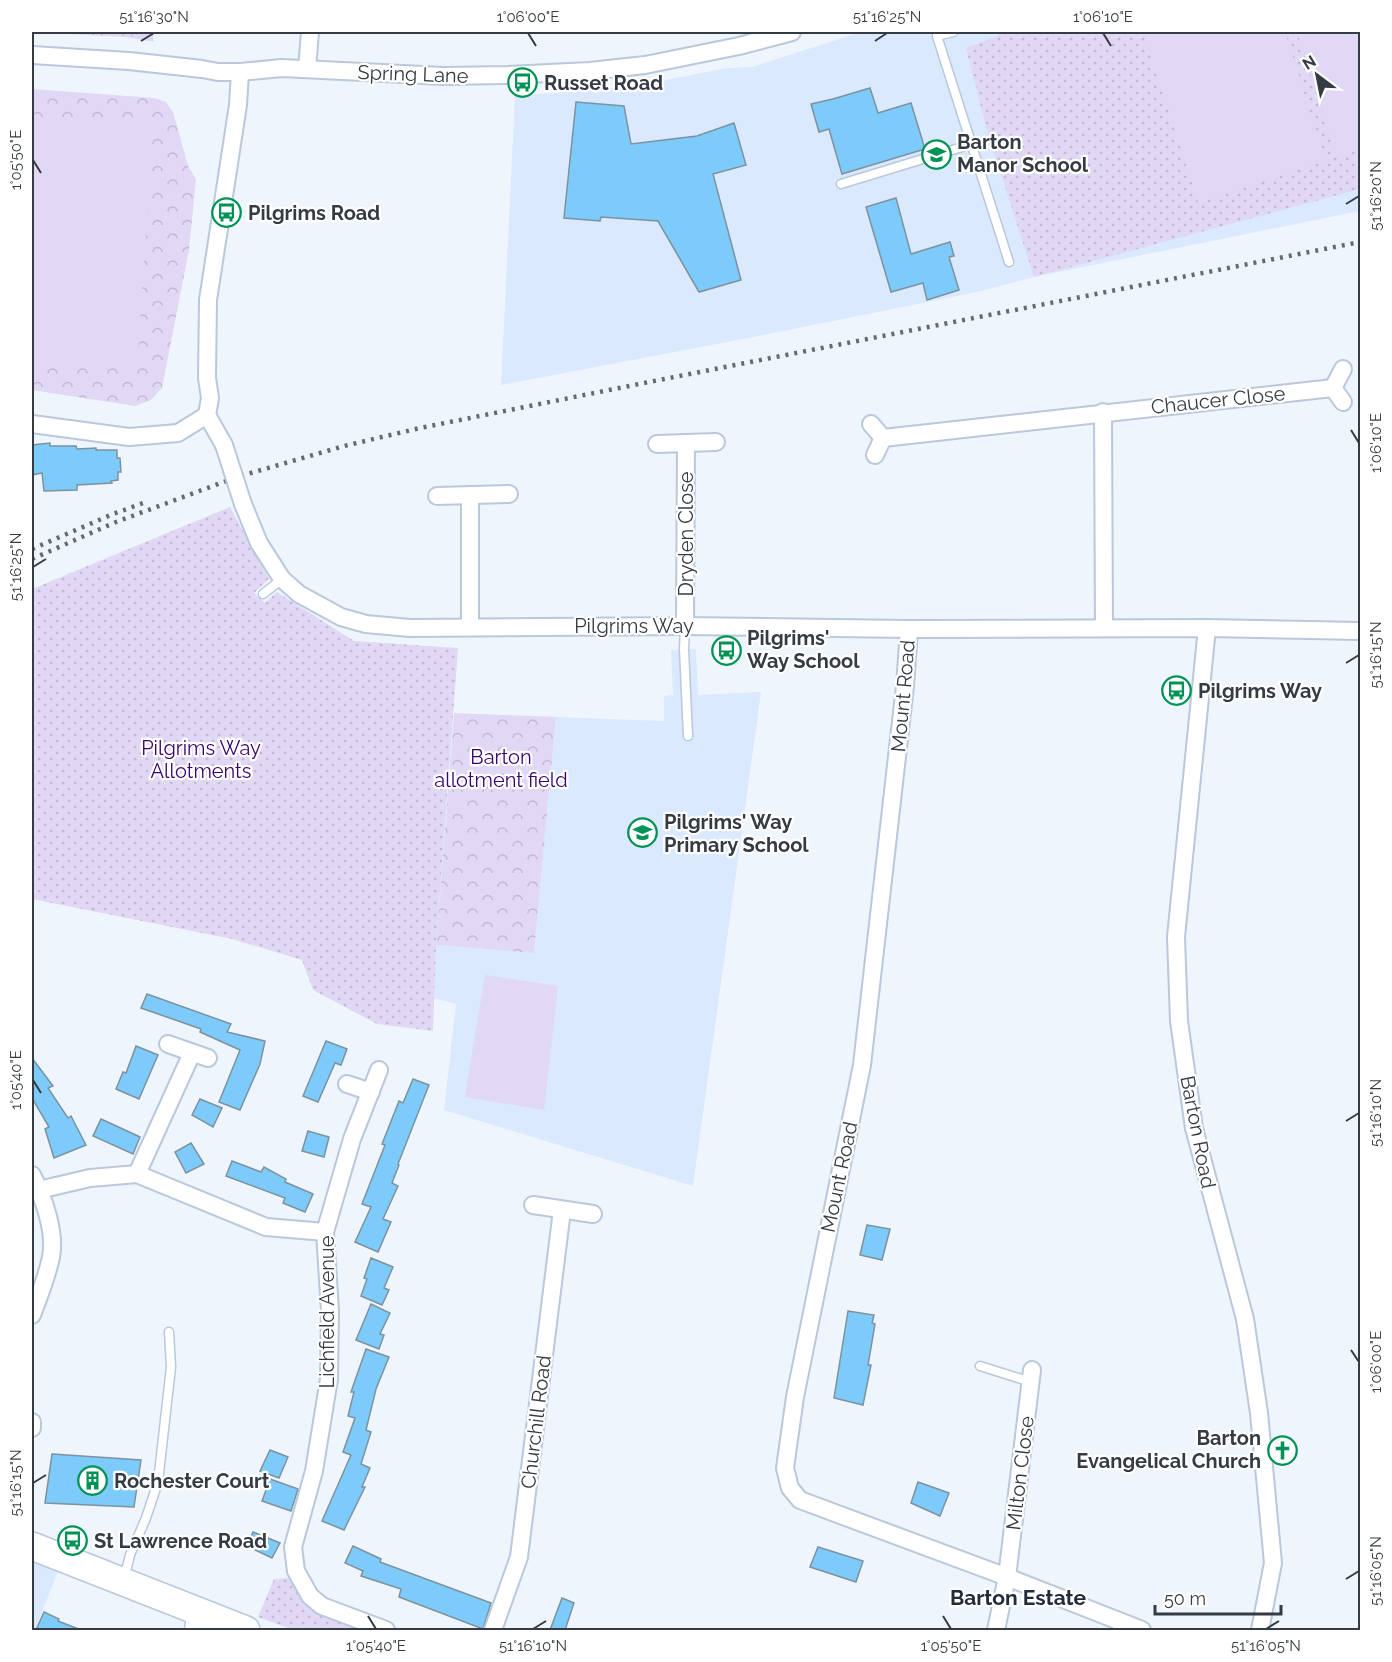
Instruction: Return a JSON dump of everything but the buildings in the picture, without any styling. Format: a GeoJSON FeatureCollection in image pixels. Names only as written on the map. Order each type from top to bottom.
{"type":"FeatureCollection","features":[{"type":"Feature","properties":{"kind":"main road"},"geometry":{"type":"LineString","coordinates":[[32,1546],[123,1582],[198,1621],[246,1630]]}},
{"type":"Feature","properties":{"kind":"street"},"geometry":{"type":"LineString","coordinates":[[307,69],[310,32]]}},
{"type":"Feature","properties":{"kind":"street","name":"Spring Lane"},"geometry":{"type":"LineString","coordinates":[[32,55],[129,61],[218,72],[282,68],[443,76],[590,71],[645,65],[739,46],[792,32]]}},
{"type":"Feature","properties":{"kind":"street"},"geometry":{"type":"LineString","coordinates":[[32,424],[129,437],[178,433],[207,415],[210,398],[207,378],[208,300],[227,208],[240,72]]}},
{"type":"Feature","properties":{"kind":"street"},"geometry":{"type":"LineString","coordinates":[[1343,369],[1333,388],[1343,402]]}},
{"type":"Feature","properties":{"kind":"street","name":"Chaucer Close"},"geometry":{"type":"LineString","coordinates":[[883,438],[1333,388]]}},
{"type":"Feature","properties":{"kind":"street"},"geometry":{"type":"LineString","coordinates":[[1102,412],[1104,628]]}},
{"type":"Feature","properties":{"kind":"street","name":"Pilgrims Way"},"geometry":{"type":"LineString","coordinates":[[207,415],[224,445],[243,504],[259,543],[282,579],[299,594],[341,617],[366,624],[410,628],[686,626],[909,629],[1207,628],[1360,631]]}},
{"type":"Feature","properties":{"kind":"street"},"geometry":{"type":"LineString","coordinates":[[871,424],[883,438],[874,455]]}},
{"type":"Feature","properties":{"kind":"street","name":"Dryden Close"},"geometry":{"type":"LineString","coordinates":[[657,444],[716,442]]}},
{"type":"Feature","properties":{"kind":"street","name":"Dryden Close"},"geometry":{"type":"LineString","coordinates":[[686,443],[686,626]]}},
{"type":"Feature","properties":{"kind":"street"},"geometry":{"type":"LineString","coordinates":[[436,496],[509,494]]}},
{"type":"Feature","properties":{"kind":"street"},"geometry":{"type":"LineString","coordinates":[[470,495],[470,627]]}},
{"type":"Feature","properties":{"kind":"street","name":"Barton Road"},"geometry":{"type":"LineString","coordinates":[[1207,628],[1176,937],[1179,1021],[1194,1128],[1245,1319],[1259,1413],[1273,1563],[1260,1630]]}},
{"type":"Feature","properties":{"kind":"street","name":"Mount Road"},"geometry":{"type":"LineString","coordinates":[[909,629],[905,686],[862,1065],[795,1397],[785,1468],[790,1488],[800,1500],[1007,1577]]}},
{"type":"Feature","properties":{"kind":"street"},"geometry":{"type":"LineString","coordinates":[[137,1174],[200,1055],[168,1044]]}},
{"type":"Feature","properties":{"kind":"street","name":"Lichfield Avenue"},"geometry":{"type":"LineString","coordinates":[[379,1070],[352,1139],[325,1232],[330,1311],[329,1379],[314,1471],[293,1546],[296,1571],[310,1596],[322,1606],[383,1630]]}},
{"type":"Feature","properties":{"kind":"street"},"geometry":{"type":"LineString","coordinates":[[347,1084],[370,1092]]}},
{"type":"Feature","properties":{"kind":"street"},"geometry":{"type":"LineString","coordinates":[[32,1315],[52,1254],[50,1226],[35,1182],[137,1174],[266,1227],[325,1232]]}},
{"type":"Feature","properties":{"kind":"street"},"geometry":{"type":"LineString","coordinates":[[533,1205],[593,1214]]}},
{"type":"Feature","properties":{"kind":"street","name":"Churchill Road"},"geometry":{"type":"LineString","coordinates":[[493,1630],[519,1557],[562,1210]]}},
{"type":"Feature","properties":{"kind":"street","name":"Milton Close"},"geometry":{"type":"LineString","coordinates":[[1007,1577],[1032,1376]]}},
{"type":"Feature","properties":{"kind":"street"},"geometry":{"type":"LineString","coordinates":[[32,1422],[32,1428]]}},
{"type":"Feature","properties":{"kind":"street"},"geometry":{"type":"LineString","coordinates":[[996,1630],[1007,1577],[1142,1630]]}},
{"type":"Feature","properties":{"kind":"lane"},"geometry":{"type":"LineString","coordinates":[[953,32],[937,36],[1009,262]]}},
{"type":"Feature","properties":{"kind":"lane"},"geometry":{"type":"LineString","coordinates":[[841,184],[972,144]]}},
{"type":"Feature","properties":{"kind":"lane"},"geometry":{"type":"LineString","coordinates":[[262,594],[282,579]]}},
{"type":"Feature","properties":{"kind":"lane"},"geometry":{"type":"LineString","coordinates":[[686,626],[684,650],[688,736]]}},
{"type":"Feature","properties":{"kind":"lane"},"geometry":{"type":"LineString","coordinates":[[123,1582],[130,1555],[158,1482],[171,1367],[169,1332]]}},
{"type":"Feature","properties":{"kind":"lane"},"geometry":{"type":"LineString","coordinates":[[980,1366],[1032,1376]]}},
{"type":"Feature","properties":{"kind":"shaded area","name":"Barton Manor School"},"geometry":{"type":"Polygon","coordinates":[[[861,32],[1360,32],[1360,211],[1034,277],[977,292],[501,385],[515,96],[630,87],[727,68],[752,67],[861,32]]]}},
{"type":"Feature","properties":{"kind":"shaded area","name":"Pilgrims' Way Primary School"},"geometry":{"type":"Polygon","coordinates":[[[696,649],[698,695],[761,692],[693,1186],[444,1110],[456,1004],[434,998],[436,945],[534,953],[556,717],[664,721],[664,696],[673,695],[671,650],[696,649]]]}},
{"type":"Feature","properties":{"kind":"shaded area"},"geometry":{"type":"Polygon","coordinates":[[[32,1561],[58,1571],[35,1630],[32,1630],[32,1561]]]}},
{"type":"Feature","properties":{"kind":"green space"},"geometry":{"type":"Polygon","coordinates":[[[32,32],[152,32],[154,42],[125,37],[32,32]]]}},
{"type":"Feature","properties":{"kind":"green space"},"geometry":{"type":"Polygon","coordinates":[[[997,32],[1360,32],[1360,189],[1034,277],[986,127],[966,48],[998,36],[997,32]]]}},
{"type":"Feature","properties":{"kind":"green space"},"geometry":{"type":"Polygon","coordinates":[[[1143,32],[1285,32],[1326,161],[1198,202],[1143,32]]]}},
{"type":"Feature","properties":{"kind":"green space"},"geometry":{"type":"Polygon","coordinates":[[[1297,32],[1360,32],[1360,150],[1337,157],[1297,32]]]}},
{"type":"Feature","properties":{"kind":"green space"},"geometry":{"type":"Polygon","coordinates":[[[32,89],[154,98],[166,102],[173,112],[188,166],[196,179],[189,250],[162,388],[151,400],[135,406],[32,390],[32,89]]]}},
{"type":"Feature","properties":{"kind":"green space"},"geometry":{"type":"Polygon","coordinates":[[[34,117],[153,125],[137,369],[32,360],[34,117]]]}},
{"type":"Feature","properties":{"kind":"green space","name":"Pilgrims Way Allotments"},"geometry":{"type":"Polygon","coordinates":[[[230,507],[269,579],[254,593],[265,603],[277,592],[354,641],[458,648],[436,945],[433,1031],[377,1024],[313,990],[302,960],[232,939],[32,899],[32,589],[230,507]]]}},
{"type":"Feature","properties":{"kind":"green space","name":"Barton allotment field"},"geometry":{"type":"Polygon","coordinates":[[[454,713],[556,717],[534,953],[436,945],[454,713]]]}},
{"type":"Feature","properties":{"kind":"green space"},"geometry":{"type":"Polygon","coordinates":[[[485,975],[558,986],[544,1110],[465,1097],[485,975]]]}},
{"type":"Feature","properties":{"kind":"green space"},"geometry":{"type":"Polygon","coordinates":[[[290,1578],[304,1601],[365,1630],[293,1630],[258,1617],[274,1579],[290,1578]]]}},
{"type":"Feature","properties":{"kind":"railway"},"geometry":{"type":"LineString","coordinates":[[32,559],[116,522],[237,477],[344,446],[420,428],[654,381],[1360,242]]}},
{"type":"Feature","properties":{"kind":"railway"},"geometry":{"type":"LineString","coordinates":[[32,549],[146,502]]}},
{"type":"Feature","properties":{"kind":"place","name":"Russet Road"},"geometry":{"type":"Point","coordinates":[523,83]}},
{"type":"Feature","properties":{"kind":"place","name":"Barton Manor School"},"geometry":{"type":"Point","coordinates":[936,154]}},
{"type":"Feature","properties":{"kind":"place","name":"Pilgrims Road"},"geometry":{"type":"Point","coordinates":[227,213]}},
{"type":"Feature","properties":{"kind":"place","name":"Pilgrims' Way School"},"geometry":{"type":"Point","coordinates":[726,650]}},
{"type":"Feature","properties":{"kind":"place","name":"Pilgrims Way"},"geometry":{"type":"Point","coordinates":[1177,691]}},
{"type":"Feature","properties":{"kind":"place","name":"Pilgrims' Way Primary School"},"geometry":{"type":"Point","coordinates":[643,833]}},
{"type":"Feature","properties":{"kind":"place","name":"Barton Evangelical Church"},"geometry":{"type":"Point","coordinates":[1282,1450]}},
{"type":"Feature","properties":{"kind":"place","name":"Rochester Court"},"geometry":{"type":"Point","coordinates":[93,1481]}},
{"type":"Feature","properties":{"kind":"place","name":"St Lawrence Road"},"geometry":{"type":"Point","coordinates":[73,1541]}},
{"type":"Feature","properties":{"kind":"district","name":"Barton Estate"},"geometry":{"type":"Point","coordinates":[1018,1598]}}]}
